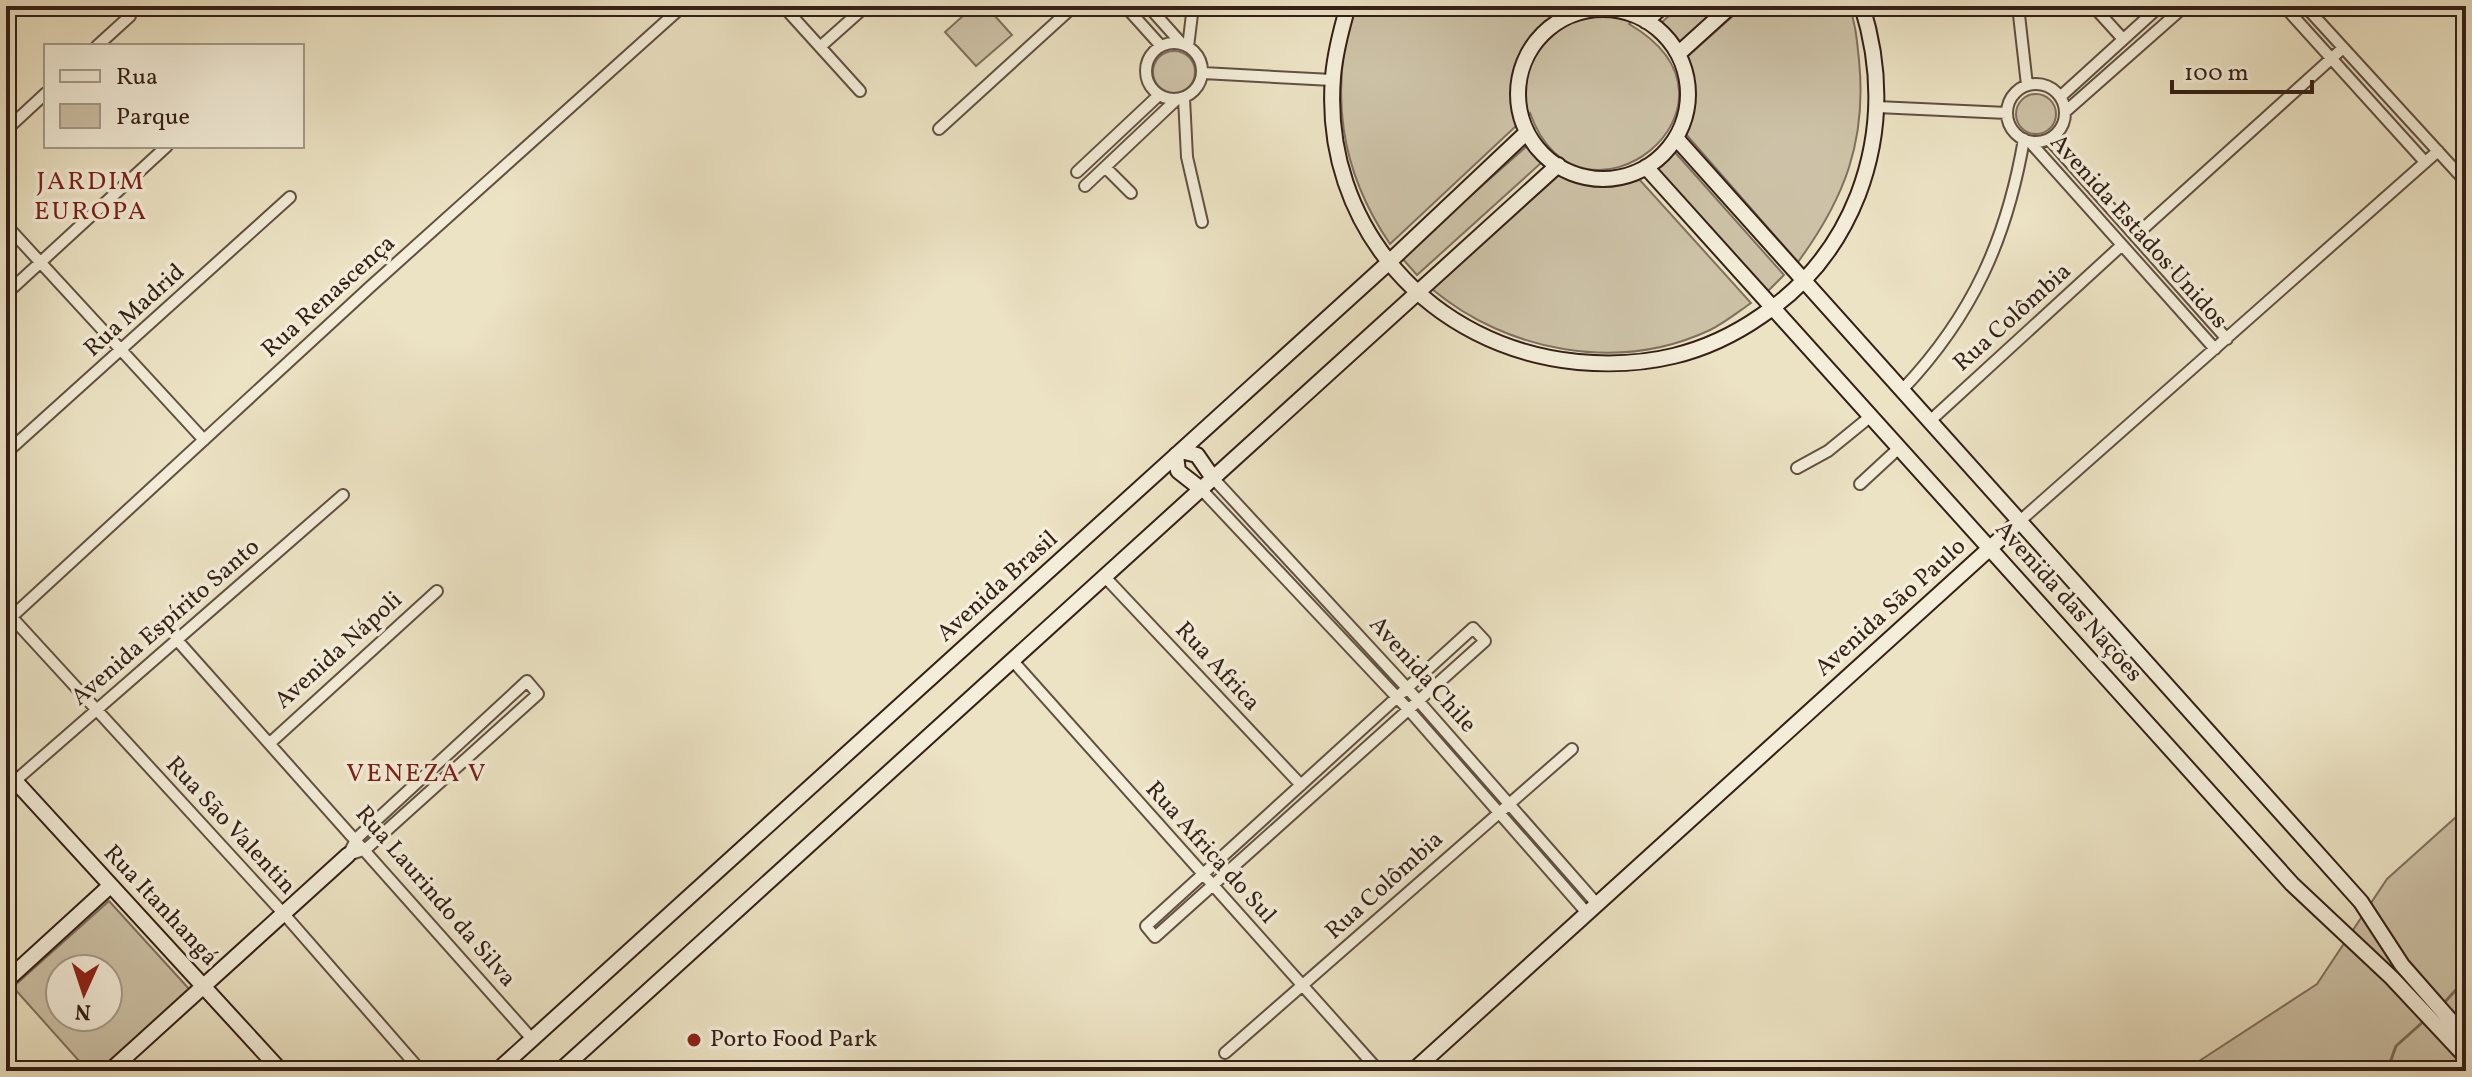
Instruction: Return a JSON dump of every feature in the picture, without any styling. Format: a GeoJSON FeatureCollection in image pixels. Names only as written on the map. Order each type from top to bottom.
{"type":"FeatureCollection","features":[{"type":"Feature","properties":{"kind":"main road"},"geometry":{"type":"LineString","coordinates":[[1348,6],[1336,50],[1332,80],[1337,153],[1347,186],[1371,240],[1387,264],[1416,294],[1479,335],[1520,352],[1611,365],[1672,358],[1734,335],[1773,308],[1804,281],[1831,249],[1849,218],[1865,177],[1877,107],[1875,48],[1862,6]]}},
{"type":"Feature","properties":{"kind":"main road"},"geometry":{"type":"LineString","coordinates":[[1646,21],[1663,6]]}},
{"type":"Feature","properties":{"kind":"main road"},"geometry":{"type":"LineString","coordinates":[[1678,54],[1731,6]]}},
{"type":"Feature","properties":{"kind":"main road"},"geometry":{"type":"LineString","coordinates":[[1595,9],[1621,11],[1646,21],[1665,35],[1678,54],[1688,81],[1687,111],[1676,138],[1646,167],[1616,178],[1596,178],[1558,165],[1540,151],[1527,132],[1519,109],[1521,72],[1531,49],[1546,30],[1569,16],[1595,9]]}},
{"type":"Feature","properties":{"kind":"main road","name":"Avenida Brasil"},"geometry":{"type":"LineString","coordinates":[[497,1071],[1387,264],[1527,132]]}},
{"type":"Feature","properties":{"kind":"main road","name":"Avenida das Nações"},"geometry":{"type":"LineString","coordinates":[[1676,138],[2361,902],[2419,997]]}},
{"type":"Feature","properties":{"kind":"main road"},"geometry":{"type":"LineString","coordinates":[[560,1071],[1558,165]]}},
{"type":"Feature","properties":{"kind":"main road","name":"Avenida das Nações"},"geometry":{"type":"LineString","coordinates":[[1646,167],[2292,884],[2419,997],[2445,1026],[2466,1057]]}},
{"type":"Feature","properties":{"kind":"main road"},"geometry":{"type":"LineString","coordinates":[[1201,489],[1178,471],[1178,453],[1197,455],[1213,478]]}},
{"type":"Feature","properties":{"kind":"main road","name":"Avenida São Paulo"},"geometry":{"type":"LineString","coordinates":[[1413,1071],[2021,520]]}},
{"type":"Feature","properties":{"kind":"main road","name":"Rua Itanhangá"},"geometry":{"type":"LineString","coordinates":[[11,776],[281,1071]]}},
{"type":"Feature","properties":{"kind":"main road"},"geometry":{"type":"LineString","coordinates":[[110,1071],[126,1066],[205,986],[348,855]]}},
{"type":"Feature","properties":{"kind":"main road"},"geometry":{"type":"LineString","coordinates":[[6,981],[110,886]]}},
{"type":"Feature","properties":{"kind":"main road","name":"Avenida das Nações"},"geometry":{"type":"LineString","coordinates":[[2445,1026],[2466,1038]]}},
{"type":"Feature","properties":{"kind":"street","name":"Rua Renascença"},"geometry":{"type":"LineString","coordinates":[[8,617],[683,6]]}},
{"type":"Feature","properties":{"kind":"street"},"geometry":{"type":"LineString","coordinates":[[783,6],[860,91]]}},
{"type":"Feature","properties":{"kind":"street"},"geometry":{"type":"LineString","coordinates":[[820,47],[866,6]]}},
{"type":"Feature","properties":{"kind":"street"},"geometry":{"type":"LineString","coordinates":[[939,129],[1074,6]]}},
{"type":"Feature","properties":{"kind":"street"},"geometry":{"type":"LineString","coordinates":[[1125,6],[1161,46],[1185,46]]}},
{"type":"Feature","properties":{"kind":"street"},"geometry":{"type":"LineString","coordinates":[[1085,186],[1180,99],[1197,89],[1203,73],[1198,56],[1148,6]]}},
{"type":"Feature","properties":{"kind":"street"},"geometry":{"type":"LineString","coordinates":[[1185,46],[1193,6]]}},
{"type":"Feature","properties":{"kind":"street"},"geometry":{"type":"LineString","coordinates":[[2018,6],[2027,85]]}},
{"type":"Feature","properties":{"kind":"street"},"geometry":{"type":"LineString","coordinates":[[2093,6],[2123,39]]}},
{"type":"Feature","properties":{"kind":"street"},"geometry":{"type":"LineString","coordinates":[[2060,97],[2160,6]]}},
{"type":"Feature","properties":{"kind":"street"},"geometry":{"type":"LineString","coordinates":[[2065,112],[2185,6]]}},
{"type":"Feature","properties":{"kind":"street"},"geometry":{"type":"LineString","coordinates":[[2284,6],[2425,162]]}},
{"type":"Feature","properties":{"kind":"street"},"geometry":{"type":"LineString","coordinates":[[2305,6],[2466,182]]}},
{"type":"Feature","properties":{"kind":"street"},"geometry":{"type":"LineString","coordinates":[[99,44],[130,16]]}},
{"type":"Feature","properties":{"kind":"street"},"geometry":{"type":"LineString","coordinates":[[1161,46],[1146,66],[1148,82],[1159,95],[1180,99]]}},
{"type":"Feature","properties":{"kind":"street"},"geometry":{"type":"LineString","coordinates":[[2135,236],[2343,48]]}},
{"type":"Feature","properties":{"kind":"street"},"geometry":{"type":"LineString","coordinates":[[1203,73],[1332,80]]}},
{"type":"Feature","properties":{"kind":"street"},"geometry":{"type":"LineString","coordinates":[[2027,85],[2043,85],[2060,97],[2065,112],[2061,128],[2049,139],[2027,140],[2013,131],[2007,113],[2012,96],[2027,85]]}},
{"type":"Feature","properties":{"kind":"street"},"geometry":{"type":"LineString","coordinates":[[6,130],[44,95]]}},
{"type":"Feature","properties":{"kind":"street"},"geometry":{"type":"LineString","coordinates":[[1077,172],[1159,95]]}},
{"type":"Feature","properties":{"kind":"street"},"geometry":{"type":"LineString","coordinates":[[1180,99],[1187,157],[1202,222]]}},
{"type":"Feature","properties":{"kind":"street"},"geometry":{"type":"LineString","coordinates":[[1877,107],[2007,113]]}},
{"type":"Feature","properties":{"kind":"street","name":"Avenida Estados Unidos"},"geometry":{"type":"LineString","coordinates":[[2049,139],[2227,339]]}},
{"type":"Feature","properties":{"kind":"street"},"geometry":{"type":"LineString","coordinates":[[1903,389],[1943,346],[1978,287],[2008,216],[2027,140]]}},
{"type":"Feature","properties":{"kind":"street","name":"Avenida Estados Unidos"},"geometry":{"type":"LineString","coordinates":[[2027,140],[2215,349]]}},
{"type":"Feature","properties":{"kind":"street"},"geometry":{"type":"LineString","coordinates":[[6,294],[165,148]]}},
{"type":"Feature","properties":{"kind":"street","name":"Avenida São Paulo"},"geometry":{"type":"LineString","coordinates":[[2021,520],[2438,151]]}},
{"type":"Feature","properties":{"kind":"street"},"geometry":{"type":"LineString","coordinates":[[1105,167],[1131,193]]}},
{"type":"Feature","properties":{"kind":"street","name":"Rua Madrid"},"geometry":{"type":"LineString","coordinates":[[6,453],[290,197]]}},
{"type":"Feature","properties":{"kind":"street"},"geometry":{"type":"LineString","coordinates":[[6,225],[204,440]]}},
{"type":"Feature","properties":{"kind":"street","name":"Rua Colômbia"},"geometry":{"type":"LineString","coordinates":[[1931,420],[2122,245]]}},
{"type":"Feature","properties":{"kind":"street"},"geometry":{"type":"LineString","coordinates":[[1797,468],[1828,451],[1871,416]]}},
{"type":"Feature","properties":{"kind":"street"},"geometry":{"type":"LineString","coordinates":[[1860,484],[1899,448]]}},
{"type":"Feature","properties":{"kind":"street","name":"Avenida Chile"},"geometry":{"type":"LineString","coordinates":[[1213,478],[1510,803],[1592,909]]}},
{"type":"Feature","properties":{"kind":"street","name":"Avenida Chile"},"geometry":{"type":"LineString","coordinates":[[1201,489],[1592,909]]}},
{"type":"Feature","properties":{"kind":"street","name":"Avenida Espírito Santo"},"geometry":{"type":"LineString","coordinates":[[11,776],[96,711],[343,495]]}},
{"type":"Feature","properties":{"kind":"street","name":"Rua Africa"},"geometry":{"type":"LineString","coordinates":[[1104,576],[1301,785]]}},
{"type":"Feature","properties":{"kind":"street","name":"Avenida Nápoli"},"geometry":{"type":"LineString","coordinates":[[270,743],[437,591]]}},
{"type":"Feature","properties":{"kind":"street","name":"Rua São Valentin"},"geometry":{"type":"LineString","coordinates":[[8,617],[284,914],[421,1071]]}},
{"type":"Feature","properties":{"kind":"street"},"geometry":{"type":"LineString","coordinates":[[1473,628],[1485,641],[1418,700],[1155,937],[1146,926],[1473,628]]}},
{"type":"Feature","properties":{"kind":"street","name":"Rua Laurindo da Silva"},"geometry":{"type":"LineString","coordinates":[[177,640],[357,838],[532,1039]]}},
{"type":"Feature","properties":{"kind":"street","name":"Rua Africa do Sul"},"geometry":{"type":"LineString","coordinates":[[1012,660],[1379,1071]]}},
{"type":"Feature","properties":{"kind":"street"},"geometry":{"type":"LineString","coordinates":[[527,681],[538,694],[366,849],[348,855],[357,838],[527,681]]}},
{"type":"Feature","properties":{"kind":"street","name":"Rua Colômbia"},"geometry":{"type":"LineString","coordinates":[[1225,1053],[1572,749]]}},
{"type":"Feature","properties":{"kind":"street"},"geometry":{"type":"LineString","coordinates":[[573,1059],[584,1071]]}},
{"type":"Feature","properties":{"kind":"green space"},"geometry":{"type":"Polygon","coordinates":[[[974,6],[986,6],[1012,35],[976,66],[945,32],[974,6]]]}},
{"type":"Feature","properties":{"kind":"green space"},"geometry":{"type":"Polygon","coordinates":[[[1353,6],[1648,6],[1629,24],[1667,57],[1679,91],[1672,124],[1650,151],[1620,167],[1586,169],[1554,152],[1530,113],[1390,244],[1359,187],[1344,130],[1342,69],[1353,6]]]}},
{"type":"Feature","properties":{"kind":"green space"},"geometry":{"type":"Polygon","coordinates":[[[1680,6],[1720,6],[1680,42],[1662,22],[1680,6]]]}},
{"type":"Feature","properties":{"kind":"green space"},"geometry":{"type":"Polygon","coordinates":[[[1744,6],[1849,6],[1855,26],[1861,89],[1856,142],[1840,191],[1798,262],[1684,132],[1693,100],[1688,56],[1744,6]]]}},
{"type":"Feature","properties":{"kind":"green space"},"geometry":{"type":"Polygon","coordinates":[[[1174,51],[1189,57],[1195,72],[1189,87],[1174,93],[1159,87],[1153,72],[1159,57],[1174,51]]]}},
{"type":"Feature","properties":{"kind":"green space"},"geometry":{"type":"Polygon","coordinates":[[[2036,94],[2050,100],[2056,114],[2050,128],[2036,134],[2022,128],[2016,114],[2022,100],[2036,94]]]}},
{"type":"Feature","properties":{"kind":"green space"},"geometry":{"type":"Polygon","coordinates":[[[1527,146],[1541,163],[1417,275],[1401,257],[1527,146]]]}},
{"type":"Feature","properties":{"kind":"green space"},"geometry":{"type":"Polygon","coordinates":[[[1673,150],[1784,275],[1768,291],[1653,167],[1673,150]]]}},
{"type":"Feature","properties":{"kind":"green space"},"geometry":{"type":"Polygon","coordinates":[[[1559,175],[1593,186],[1639,179],[1751,303],[1710,330],[1675,343],[1639,351],[1602,353],[1529,341],[1494,328],[1462,311],[1432,289],[1559,175]]]}},
{"type":"Feature","properties":{"kind":"green space"},"geometry":{"type":"Polygon","coordinates":[[[2466,808],[2466,1071],[2184,1071],[2317,984],[2387,879],[2466,808]]]}},
{"type":"Feature","properties":{"kind":"green space"},"geometry":{"type":"Polygon","coordinates":[[[109,901],[190,990],[102,1071],[88,1071],[54,1033],[124,1033],[124,953],[51,953],[109,901]]]}},
{"type":"Feature","properties":{"kind":"green space"},"geometry":{"type":"Polygon","coordinates":[[[44,959],[44,1022],[13,987],[44,959]]]}},
{"type":"Feature","properties":{"kind":"waterway"},"geometry":{"type":"LineString","coordinates":[[2442,1005],[2466,979]]}},
{"type":"Feature","properties":{"kind":"waterway"},"geometry":{"type":"LineString","coordinates":[[2387,1071],[2396,1046],[2424,1021]]}},
{"type":"Feature","properties":{"kind":"place","name":"Porto Food Park"},"geometry":{"type":"Point","coordinates":[694,1040]}},
{"type":"Feature","properties":{"kind":"district","name":"JARDIM EUROPA"},"geometry":{"type":"Point","coordinates":[91,197]}},
{"type":"Feature","properties":{"kind":"district","name":"VENEZA V"},"geometry":{"type":"Point","coordinates":[417,774]}}]}
